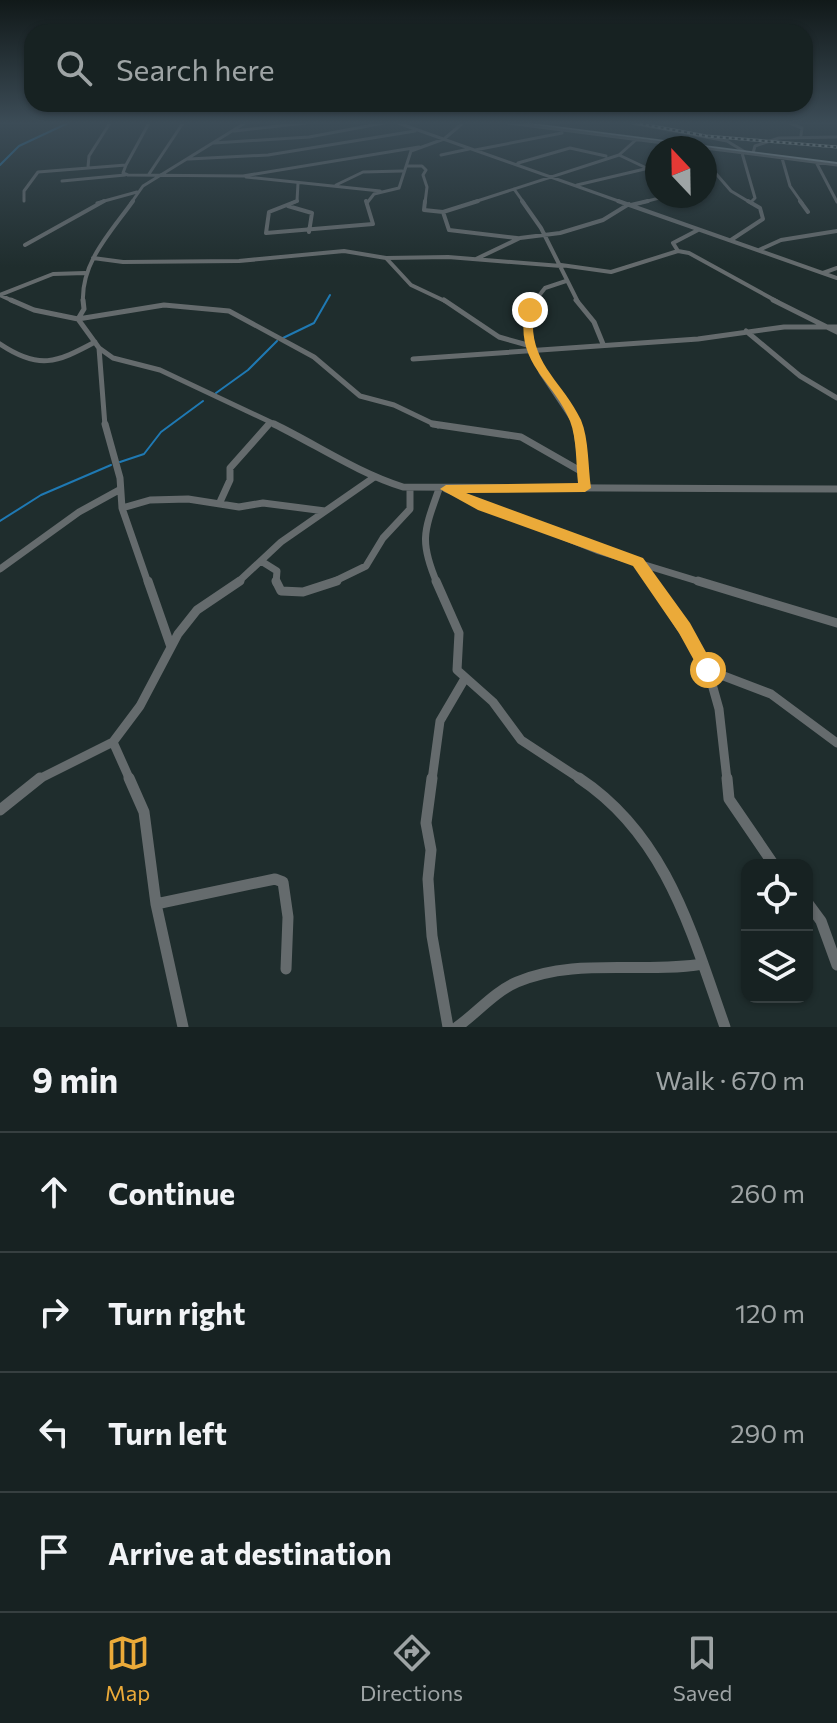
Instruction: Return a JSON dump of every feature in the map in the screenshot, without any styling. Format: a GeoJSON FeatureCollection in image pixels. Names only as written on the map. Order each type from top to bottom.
{"type":"FeatureCollection","features":[{"type":"Feature","properties":{"kind":"street"},"geometry":{"type":"LineString","coordinates":[[24,201],[24,191],[38,172],[49,171]]}},
{"type":"Feature","properties":{"kind":"street"},"geometry":{"type":"LineString","coordinates":[[124,171],[128,175]]}},
{"type":"Feature","properties":{"kind":"street"},"geometry":{"type":"LineString","coordinates":[[78,319],[84,309],[85,273],[93,258],[138,192],[165,171]]}},
{"type":"Feature","properties":{"kind":"street"},"geometry":{"type":"LineString","coordinates":[[243,176],[274,171]]}},
{"type":"Feature","properties":{"kind":"street"},"geometry":{"type":"LineString","coordinates":[[298,183],[298,199],[269,212],[266,233],[309,232],[375,223],[366,201],[374,194],[399,188],[402,171],[363,172],[334,186]]}},
{"type":"Feature","properties":{"kind":"street"},"geometry":{"type":"LineString","coordinates":[[425,171],[424,210],[443,212],[574,171]]}},
{"type":"Feature","properties":{"kind":"street"},"geometry":{"type":"LineString","coordinates":[[534,171],[837,278]]}},
{"type":"Feature","properties":{"kind":"street"},"geometry":{"type":"LineString","coordinates":[[575,185],[635,171]]}},
{"type":"Feature","properties":{"kind":"street"},"geometry":{"type":"LineString","coordinates":[[748,171],[755,198],[751,202]]}},
{"type":"Feature","properties":{"kind":"street"},"geometry":{"type":"LineString","coordinates":[[786,171],[790,186],[808,212]]}},
{"type":"Feature","properties":{"kind":"street"},"geometry":{"type":"LineString","coordinates":[[820,171],[837,202]]}},
{"type":"Feature","properties":{"kind":"street"},"geometry":{"type":"LineString","coordinates":[[62,181],[149,174],[243,176],[387,192]]}},
{"type":"Feature","properties":{"kind":"street"},"geometry":{"type":"LineString","coordinates":[[717,175],[731,191],[760,208],[763,219],[731,240]]}},
{"type":"Feature","properties":{"kind":"street"},"geometry":{"type":"LineString","coordinates":[[345,181],[349,188]]}},
{"type":"Feature","properties":{"kind":"street"},"geometry":{"type":"LineString","coordinates":[[514,189],[545,235],[575,299],[594,322],[603,344]]}},
{"type":"Feature","properties":{"kind":"street"},"geometry":{"type":"LineString","coordinates":[[25,245],[96,203],[138,192]]}},
{"type":"Feature","properties":{"kind":"street"},"geometry":{"type":"LineString","coordinates":[[443,212],[449,230],[520,238],[603,220],[630,204],[645,201]]}},
{"type":"Feature","properties":{"kind":"street"},"geometry":{"type":"LineString","coordinates":[[286,206],[312,213],[309,232]]}},
{"type":"Feature","properties":{"kind":"street"},"geometry":{"type":"LineString","coordinates":[[678,251],[673,243],[699,229]]}},
{"type":"Feature","properties":{"kind":"street"},"geometry":{"type":"LineString","coordinates":[[759,250],[781,240],[837,231]]}},
{"type":"Feature","properties":{"kind":"street"},"geometry":{"type":"LineString","coordinates":[[474,260],[520,238]]}},
{"type":"Feature","properties":{"kind":"street"},"geometry":{"type":"LineString","coordinates":[[93,258],[123,262],[239,261],[344,251],[386,258],[474,260],[611,272],[678,251],[689,253],[762,295],[835,329]]}},
{"type":"Feature","properties":{"kind":"street"},"geometry":{"type":"LineString","coordinates":[[386,258],[411,285],[440,297],[499,337],[533,349]]}},
{"type":"Feature","properties":{"kind":"street"},"geometry":{"type":"LineString","coordinates":[[823,273],[837,268]]}},
{"type":"Feature","properties":{"kind":"street"},"geometry":{"type":"LineString","coordinates":[[0,295],[53,274],[85,273]]}},
{"type":"Feature","properties":{"kind":"street"},"geometry":{"type":"LineString","coordinates":[[566,281],[551,284],[530,310],[526,329],[541,372],[576,422],[585,488]]}},
{"type":"Feature","properties":{"kind":"street"},"geometry":{"type":"LineString","coordinates":[[0,295],[34,310],[78,319],[164,305],[229,311],[314,357],[360,396],[400,407],[437,426],[521,437],[537,443],[584,473]]}},
{"type":"Feature","properties":{"kind":"street"},"geometry":{"type":"LineString","coordinates":[[78,319],[97,345],[120,361],[160,370],[329,450],[373,478],[410,488],[837,489]]}},
{"type":"Feature","properties":{"kind":"street"},"geometry":{"type":"LineString","coordinates":[[413,359],[698,339],[746,331],[835,329]]}},
{"type":"Feature","properties":{"kind":"street"},"geometry":{"type":"LineString","coordinates":[[746,331],[800,376],[837,398]]}},
{"type":"Feature","properties":{"kind":"street"},"geometry":{"type":"LineString","coordinates":[[0,344],[24,361],[35,363],[58,360],[97,345]]}},
{"type":"Feature","properties":{"kind":"street"},"geometry":{"type":"LineString","coordinates":[[97,345],[106,433],[115,456],[122,508],[171,647]]}},
{"type":"Feature","properties":{"kind":"street"},"geometry":{"type":"LineString","coordinates":[[220,502],[230,480],[230,468],[270,423]]}},
{"type":"Feature","properties":{"kind":"street"},"geometry":{"type":"LineString","coordinates":[[0,810],[42,776],[113,742],[140,706],[171,647],[197,610],[240,581],[325,511],[373,478]]}},
{"type":"Feature","properties":{"kind":"street"},"geometry":{"type":"LineString","coordinates":[[261,561],[277,571],[276,586],[281,591],[292,593],[355,573],[366,566],[383,538],[407,514],[410,488]]}},
{"type":"Feature","properties":{"kind":"street"},"geometry":{"type":"LineString","coordinates":[[443,489],[483,507],[638,562],[837,623]]}},
{"type":"Feature","properties":{"kind":"street"},"geometry":{"type":"LineString","coordinates":[[443,489],[426,526],[424,553],[459,633],[455,657],[457,670],[464,680],[493,702],[521,740],[588,784],[649,845],[677,893],[725,1027]]}},
{"type":"Feature","properties":{"kind":"street"},"geometry":{"type":"LineString","coordinates":[[0,569],[79,512],[119,490]]}},
{"type":"Feature","properties":{"kind":"street"},"geometry":{"type":"LineString","coordinates":[[122,508],[158,499],[220,502],[239,507],[263,503],[325,511]]}},
{"type":"Feature","properties":{"kind":"street"},"geometry":{"type":"LineString","coordinates":[[638,562],[684,628],[708,670],[719,709],[729,799],[770,859]]}},
{"type":"Feature","properties":{"kind":"street"},"geometry":{"type":"LineString","coordinates":[[708,670],[771,694],[837,743]]}},
{"type":"Feature","properties":{"kind":"street"},"geometry":{"type":"LineString","coordinates":[[448,1027],[432,936],[428,879],[430,841],[426,823],[440,721],[464,680]]}},
{"type":"Feature","properties":{"kind":"street"},"geometry":{"type":"LineString","coordinates":[[113,742],[141,800],[156,904],[183,1027]]}},
{"type":"Feature","properties":{"kind":"street"},"geometry":{"type":"LineString","coordinates":[[156,904],[262,881],[283,882],[288,917],[286,969]]}},
{"type":"Feature","properties":{"kind":"street"},"geometry":{"type":"LineString","coordinates":[[813,910],[821,921],[837,965]]}},
{"type":"Feature","properties":{"kind":"street"},"geometry":{"type":"LineString","coordinates":[[457,1027],[513,984],[532,976],[600,968],[674,971],[703,964]]}},
{"type":"Feature","properties":{"kind":"waterway"},"geometry":{"type":"LineString","coordinates":[[283,338],[314,323],[330,295]]}},
{"type":"Feature","properties":{"kind":"waterway"},"geometry":{"type":"LineString","coordinates":[[216,393],[248,370],[277,341]]}},
{"type":"Feature","properties":{"kind":"waterway"},"geometry":{"type":"LineString","coordinates":[[120,462],[144,454],[161,432],[203,401]]}},
{"type":"Feature","properties":{"kind":"waterway"},"geometry":{"type":"LineString","coordinates":[[0,521],[41,495],[111,465]]}},
{"type":"Feature","properties":{"kind":"route"},"geometry":{"type":"LineString","coordinates":[[530,310],[526,329],[541,372],[576,422],[585,488],[446,489],[483,507],[521,518],[599,551],[638,562],[684,628],[708,670]]}}]}
